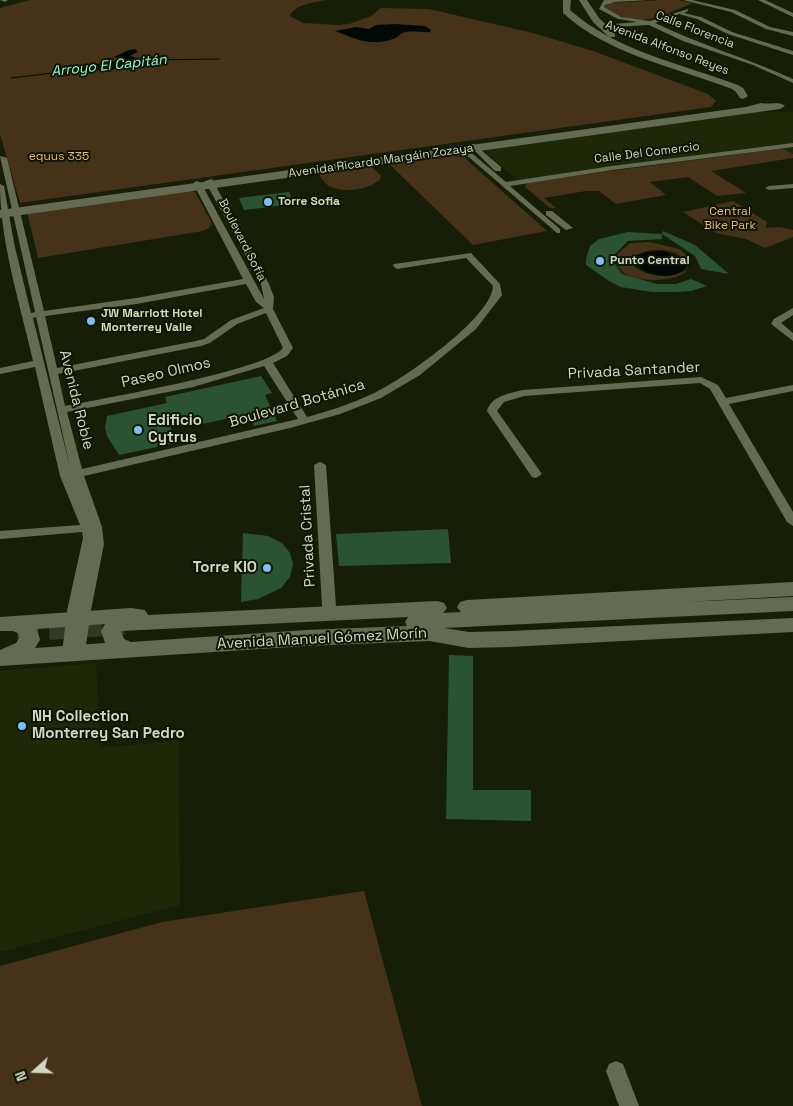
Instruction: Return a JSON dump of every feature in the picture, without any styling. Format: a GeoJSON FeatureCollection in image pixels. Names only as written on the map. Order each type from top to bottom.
{"type":"FeatureCollection","features":[{"type":"Feature","properties":{"kind":"street"},"geometry":{"type":"LineString","coordinates":[[596,1],[643,0]]}},
{"type":"Feature","properties":{"kind":"street"},"geometry":{"type":"LineString","coordinates":[[686,0],[733,11],[768,28],[793,34]]}},
{"type":"Feature","properties":{"kind":"street"},"geometry":{"type":"LineString","coordinates":[[614,26],[650,23],[710,0]]}},
{"type":"Feature","properties":{"kind":"street"},"geometry":{"type":"LineString","coordinates":[[760,0],[793,15]]}},
{"type":"Feature","properties":{"kind":"street"},"geometry":{"type":"LineString","coordinates":[[574,19],[584,21],[601,17],[601,6],[614,1]]}},
{"type":"Feature","properties":{"kind":"street"},"geometry":{"type":"LineString","coordinates":[[567,2],[584,2]]}},
{"type":"Feature","properties":{"kind":"street","name":"Avenida Alfonso Reyes"},"geometry":{"type":"LineString","coordinates":[[567,2],[566,11],[589,30],[625,47],[735,87],[749,95]]}},
{"type":"Feature","properties":{"kind":"street","name":"Avenida Alfonso Reyes"},"geometry":{"type":"LineString","coordinates":[[584,2],[601,17],[615,38],[749,95]]}},
{"type":"Feature","properties":{"kind":"street"},"geometry":{"type":"LineString","coordinates":[[678,13],[705,20],[730,33],[793,53]]}},
{"type":"Feature","properties":{"kind":"street","name":"Calle Florencia"},"geometry":{"type":"LineString","coordinates":[[601,17],[650,23],[686,40],[740,58],[793,81]]}},
{"type":"Feature","properties":{"kind":"street"},"geometry":{"type":"LineString","coordinates":[[749,95],[748,104],[762,105],[786,105],[762,105],[749,95]]}},
{"type":"Feature","properties":{"kind":"street","name":"Avenida Ricardo Margáin Zozaya"},"geometry":{"type":"LineString","coordinates":[[6,207],[204,184],[720,111],[732,108],[749,95]]}},
{"type":"Feature","properties":{"kind":"street","name":"Avenida Ricardo Margáin Zozaya"},"geometry":{"type":"LineString","coordinates":[[468,147],[762,105]]}},
{"type":"Feature","properties":{"kind":"street","name":"Calle Del Comercio"},"geometry":{"type":"LineString","coordinates":[[504,185],[627,166],[793,145]]}},
{"type":"Feature","properties":{"kind":"street"},"geometry":{"type":"LineString","coordinates":[[468,147],[514,183],[569,228],[557,231],[504,185],[468,147]]}},
{"type":"Feature","properties":{"kind":"street","name":"Avenida Roble"},"geometry":{"type":"LineString","coordinates":[[0,158],[3,158],[6,207],[5,244],[40,318],[39,363],[87,528],[87,553],[74,653]]}},
{"type":"Feature","properties":{"kind":"street","name":"Avenida Ricardo Margáin Zozaya"},"geometry":{"type":"LineString","coordinates":[[6,207],[204,184]]}},
{"type":"Feature","properties":{"kind":"street","name":"Boulevard Sofía"},"geometry":{"type":"LineString","coordinates":[[204,184],[249,281],[259,300],[268,307],[288,348],[284,354],[271,360]]}},
{"type":"Feature","properties":{"kind":"street","name":"Boulevard Sofía"},"geometry":{"type":"LineString","coordinates":[[204,184],[265,284],[269,297],[268,307]]}},
{"type":"Feature","properties":{"kind":"street","name":"Avenida Roble"},"geometry":{"type":"LineString","coordinates":[[0,186],[6,207],[22,242],[52,372],[72,474],[96,526],[98,538],[78,618]]}},
{"type":"Feature","properties":{"kind":"street"},"geometry":{"type":"LineString","coordinates":[[769,188],[793,186]]}},
{"type":"Feature","properties":{"kind":"street"},"geometry":{"type":"LineString","coordinates":[[5,244],[22,242]]}},
{"type":"Feature","properties":{"kind":"street","name":"Boulevard Botánica"},"geometry":{"type":"LineString","coordinates":[[72,474],[215,443],[304,421],[377,396],[416,373],[473,327],[497,295],[497,286],[468,256],[397,266]]}},
{"type":"Feature","properties":{"kind":"street"},"geometry":{"type":"LineString","coordinates":[[40,318],[249,281]]}},
{"type":"Feature","properties":{"kind":"street"},"geometry":{"type":"LineString","coordinates":[[52,372],[198,344],[207,341],[234,322],[268,307]]}},
{"type":"Feature","properties":{"kind":"street"},"geometry":{"type":"LineString","coordinates":[[793,311],[776,324],[793,338]]}},
{"type":"Feature","properties":{"kind":"street"},"geometry":{"type":"LineString","coordinates":[[271,360],[304,421]]}},
{"type":"Feature","properties":{"kind":"street","name":"Paseo Olmos"},"geometry":{"type":"LineString","coordinates":[[60,410],[193,384],[271,360]]}},
{"type":"Feature","properties":{"kind":"street"},"geometry":{"type":"LineString","coordinates":[[0,371],[39,363]]}},
{"type":"Feature","properties":{"kind":"street","name":"Privada Santander"},"geometry":{"type":"LineString","coordinates":[[536,474],[492,411],[492,407],[500,400],[535,392],[696,380],[712,384],[793,522]]}},
{"type":"Feature","properties":{"kind":"street"},"geometry":{"type":"LineString","coordinates":[[723,402],[793,388]]}},
{"type":"Feature","properties":{"kind":"street","name":"Privada Cristal"},"geometry":{"type":"LineString","coordinates":[[320,465],[328,606]]}},
{"type":"Feature","properties":{"kind":"street"},"geometry":{"type":"LineString","coordinates":[[0,535],[87,528]]}},
{"type":"Feature","properties":{"kind":"street","name":"Avenida Manuel Gómez Morín"},"geometry":{"type":"LineString","coordinates":[[125,632],[428,609],[793,589]]}},
{"type":"Feature","properties":{"kind":"street","name":"Avenida Manuel Gómez Morín"},"geometry":{"type":"LineString","coordinates":[[7,639],[74,653],[125,632],[328,606],[393,604],[428,609]]}},
{"type":"Feature","properties":{"kind":"street","name":"Avenida Manuel Gómez Morín"},"geometry":{"type":"LineString","coordinates":[[125,632],[474,619],[793,604]]}},
{"type":"Feature","properties":{"kind":"street","name":"Avenida Manuel Gómez Morín"},"geometry":{"type":"LineString","coordinates":[[7,639],[78,618],[125,632],[429,633],[469,640],[510,640],[793,625]]}},
{"type":"Feature","properties":{"kind":"street"},"geometry":{"type":"LineString","coordinates":[[474,619],[510,640]]}},
{"type":"Feature","properties":{"kind":"street"},"geometry":{"type":"LineString","coordinates":[[616,1071],[629,1106]]}},
{"type":"Feature","properties":{"kind":"shaded area"},"geometry":{"type":"Polygon","coordinates":[[[736,112],[793,112],[793,157],[540,197],[517,180],[482,149],[736,112]]]}},
{"type":"Feature","properties":{"kind":"shaded area"},"geometry":{"type":"Polygon","coordinates":[[[96,663],[101,748],[179,740],[180,905],[0,952],[0,671],[96,663]]]}},
{"type":"Feature","properties":{"kind":"green space","name":"equus 335"},"geometry":{"type":"Polygon","coordinates":[[[30,0],[327,0],[301,6],[290,16],[303,23],[339,25],[349,24],[371,16],[381,8],[429,9],[533,33],[593,51],[708,94],[716,101],[711,107],[20,203],[0,134],[0,8],[30,0]]]}},
{"type":"Feature","properties":{"kind":"green space"},"geometry":{"type":"Polygon","coordinates":[[[662,0],[693,3],[659,17],[637,20],[615,14],[603,7],[610,3],[662,0]]]}},
{"type":"Feature","properties":{"kind":"green space"},"geometry":{"type":"Polygon","coordinates":[[[782,148],[793,154],[793,158],[711,171],[746,193],[717,196],[688,177],[650,182],[666,195],[616,204],[599,191],[586,191],[544,198],[556,208],[550,208],[525,187],[528,183],[560,178],[782,148]]]}},
{"type":"Feature","properties":{"kind":"green space"},"geometry":{"type":"Polygon","coordinates":[[[457,151],[547,231],[473,245],[386,161],[457,151]]]}},
{"type":"Feature","properties":{"kind":"green space"},"geometry":{"type":"Polygon","coordinates":[[[369,164],[381,176],[380,180],[369,186],[356,189],[341,190],[329,186],[316,171],[369,164]]]}},
{"type":"Feature","properties":{"kind":"green space"},"geometry":{"type":"Polygon","coordinates":[[[183,189],[195,192],[212,223],[209,228],[203,231],[38,258],[27,212],[183,189]]]}},
{"type":"Feature","properties":{"kind":"green space","name":"Central Bike Park"},"geometry":{"type":"Polygon","coordinates":[[[733,201],[767,222],[766,228],[780,227],[793,230],[793,237],[765,248],[746,239],[716,233],[683,212],[733,201]]]}},
{"type":"Feature","properties":{"kind":"green space"},"geometry":{"type":"Polygon","coordinates":[[[650,242],[679,249],[691,259],[690,266],[685,259],[671,251],[655,250],[639,253],[632,257],[633,266],[646,273],[659,276],[673,275],[687,270],[675,277],[658,280],[639,279],[623,273],[613,258],[630,243],[650,242]]]}},
{"type":"Feature","properties":{"kind":"green space"},"geometry":{"type":"Polygon","coordinates":[[[364,891],[422,1106],[0,1106],[0,966],[162,922],[364,891]]]}},
{"type":"Feature","properties":{"kind":"water"},"geometry":{"type":"Polygon","coordinates":[[[376,25],[425,26],[431,30],[430,32],[406,32],[395,38],[377,42],[363,41],[335,31],[356,27],[369,29],[376,25]]]}},
{"type":"Feature","properties":{"kind":"water"},"geometry":{"type":"Polygon","coordinates":[[[136,49],[137,52],[130,56],[140,59],[139,64],[112,70],[92,70],[89,66],[122,59],[114,57],[136,49]]]}},
{"type":"Feature","properties":{"kind":"water"},"geometry":{"type":"Polygon","coordinates":[[[663,251],[683,259],[686,267],[675,275],[660,276],[640,268],[635,263],[634,259],[636,256],[647,252],[663,251]]]}},
{"type":"Feature","properties":{"kind":"building","name":"Torre Sofia"},"geometry":{"type":"Polygon","coordinates":[[[289,192],[294,203],[270,207],[244,210],[239,198],[289,192]]]}},
{"type":"Feature","properties":{"kind":"building"},"geometry":{"type":"Polygon","coordinates":[[[663,231],[695,245],[729,274],[701,269],[695,256],[662,234],[663,231]]]}},
{"type":"Feature","properties":{"kind":"building","name":"Punto Central"},"geometry":{"type":"Polygon","coordinates":[[[628,232],[662,234],[662,239],[628,241],[611,258],[622,274],[657,284],[676,284],[691,279],[707,286],[691,291],[675,292],[652,292],[621,287],[586,265],[590,246],[599,239],[628,232]]]}},
{"type":"Feature","properties":{"kind":"building"},"geometry":{"type":"Polygon","coordinates":[[[261,376],[272,393],[265,395],[277,421],[254,426],[249,414],[188,427],[184,418],[169,421],[172,432],[171,444],[119,455],[107,436],[105,427],[107,416],[167,403],[165,397],[261,376]]]}},
{"type":"Feature","properties":{"kind":"building"},"geometry":{"type":"Polygon","coordinates":[[[448,529],[451,563],[339,566],[336,534],[448,529]]]}},
{"type":"Feature","properties":{"kind":"building","name":"Torre KIO"},"geometry":{"type":"Polygon","coordinates":[[[243,533],[268,536],[282,543],[290,553],[293,564],[290,577],[281,588],[258,599],[241,602],[243,533]]]}},
{"type":"Feature","properties":{"kind":"building"},"geometry":{"type":"Polygon","coordinates":[[[449,655],[473,656],[473,790],[531,790],[531,821],[446,819],[449,655]]]}},
{"type":"Feature","properties":{"kind":"waterway","name":"Arroyo El Capitán"},"geometry":{"type":"LineString","coordinates":[[137,63],[149,60],[219,59]]}},
{"type":"Feature","properties":{"kind":"waterway","name":"Arroyo El Capitán"},"geometry":{"type":"LineString","coordinates":[[11,78],[94,68]]}},
{"type":"Feature","properties":{"kind":"tunnel"},"geometry":{"type":"LineString","coordinates":[[17,632],[124,624]]}},
{"type":"Feature","properties":{"kind":"place","name":"Torre Sofia"},"geometry":{"type":"Point","coordinates":[268,202]}},
{"type":"Feature","properties":{"kind":"place","name":"Punto Central"},"geometry":{"type":"Point","coordinates":[600,261]}},
{"type":"Feature","properties":{"kind":"place","name":"JW Marriott Hotel Monterrey Valle"},"geometry":{"type":"Point","coordinates":[91,321]}},
{"type":"Feature","properties":{"kind":"place","name":"Edificio Cytrus"},"geometry":{"type":"Point","coordinates":[138,430]}},
{"type":"Feature","properties":{"kind":"place","name":"Torre KIO"},"geometry":{"type":"Point","coordinates":[267,568]}},
{"type":"Feature","properties":{"kind":"place","name":"NH Collection Monterrey San Pedro"},"geometry":{"type":"Point","coordinates":[22,726]}}]}
